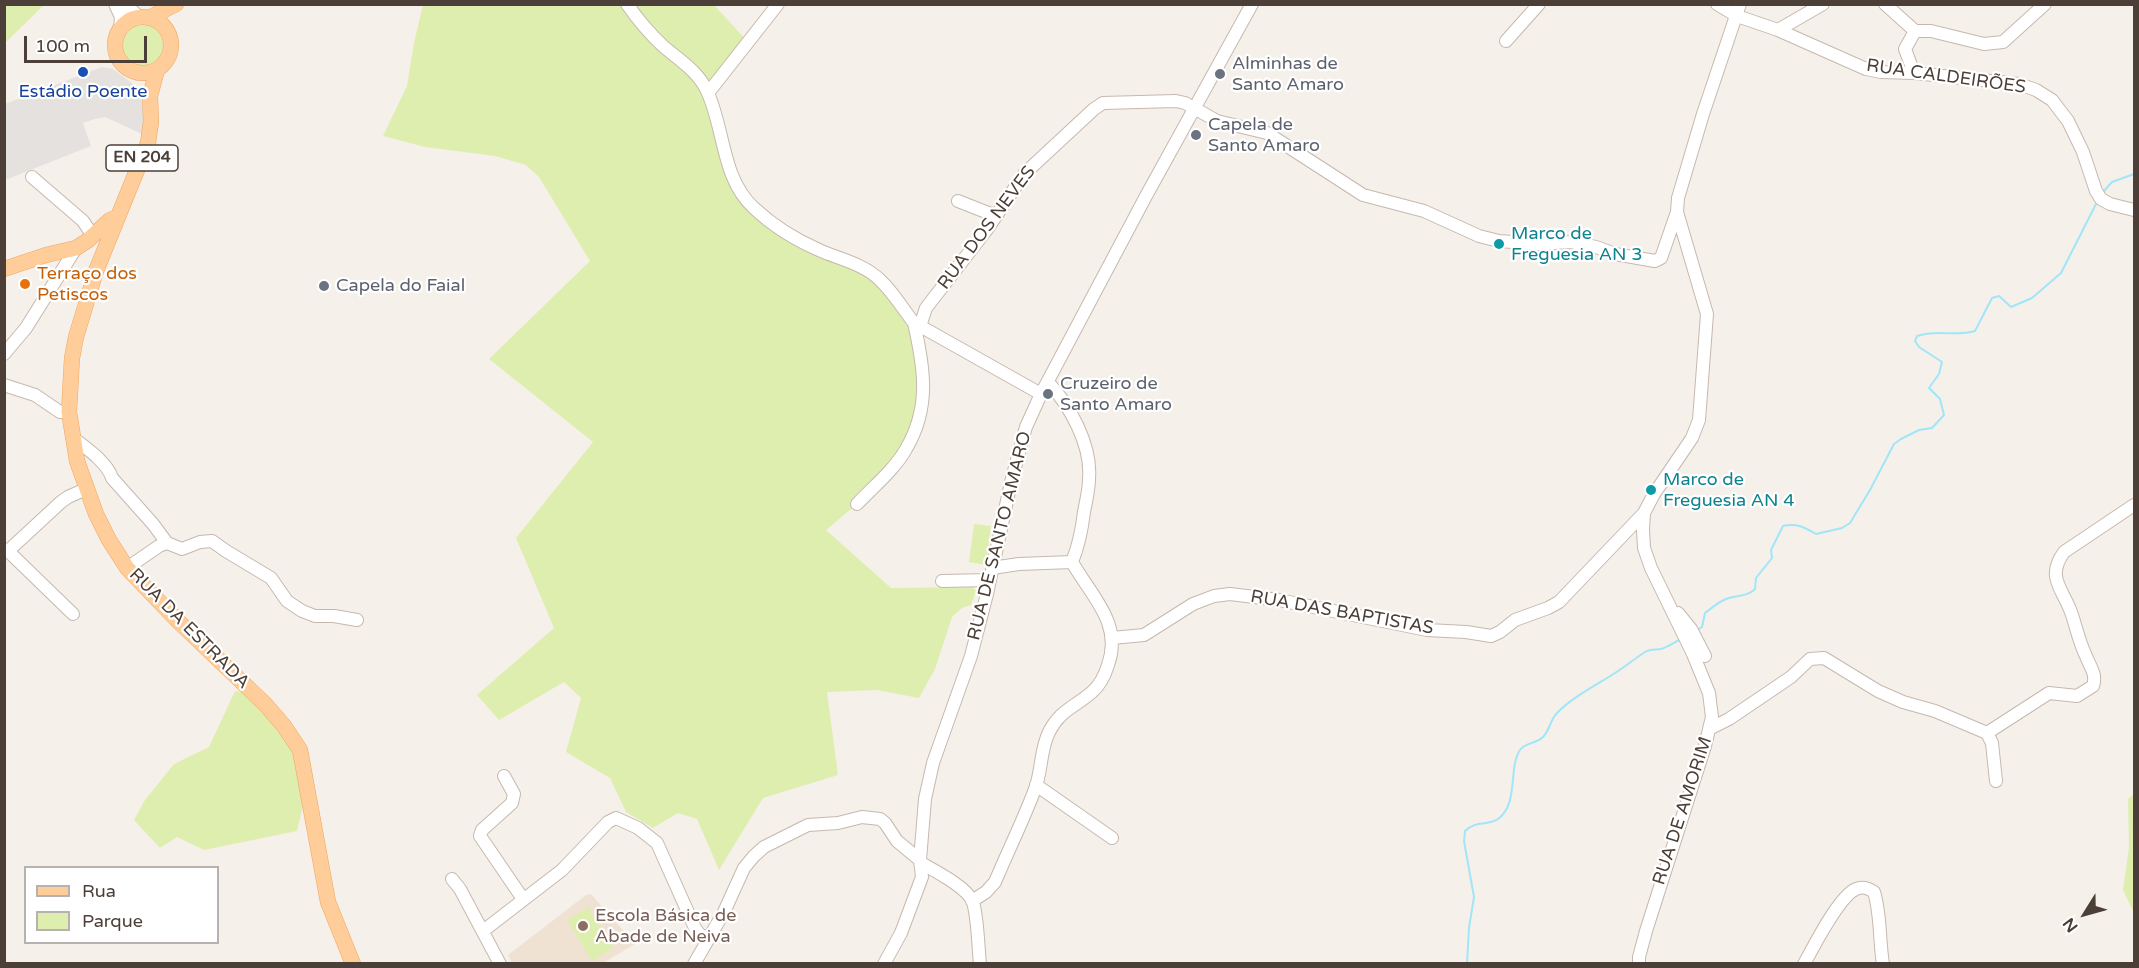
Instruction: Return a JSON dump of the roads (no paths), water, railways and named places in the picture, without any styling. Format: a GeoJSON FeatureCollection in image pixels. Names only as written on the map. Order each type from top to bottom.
{"type":"FeatureCollection","features":[{"type":"Feature","properties":{"kind":"main road"},"geometry":{"type":"LineString","coordinates":[[175,6],[167,31],[171,48],[168,57],[157,70],[143,74],[135,73],[123,66],[116,55],[115,42],[120,28],[125,23],[175,6]]}},
{"type":"Feature","properties":{"kind":"main road"},"geometry":{"type":"LineString","coordinates":[[144,18],[156,21],[167,31]]}},
{"type":"Feature","properties":{"kind":"main road","name":"EN 204"},"geometry":{"type":"LineString","coordinates":[[86,242],[90,252],[104,250],[148,143],[152,122],[150,96],[157,70]]}},
{"type":"Feature","properties":{"kind":"main road"},"geometry":{"type":"LineString","coordinates":[[135,73],[150,96]]}},
{"type":"Feature","properties":{"kind":"main road","name":"EN 204"},"geometry":{"type":"LineString","coordinates":[[4,269],[86,242],[110,220],[117,217]]}},
{"type":"Feature","properties":{"kind":"main road"},"geometry":{"type":"LineString","coordinates":[[86,242],[91,263],[96,271]]}},
{"type":"Feature","properties":{"kind":"main road","name":"RUA DA ESTRADA"},"geometry":{"type":"LineString","coordinates":[[104,250],[81,316],[74,348],[69,412],[77,461],[86,489],[109,540],[127,568],[177,620],[265,704],[296,744],[305,769],[326,895],[334,921],[353,963]]}},
{"type":"Feature","properties":{"kind":"street"},"geometry":{"type":"LineString","coordinates":[[115,4],[121,17],[120,28]]}},
{"type":"Feature","properties":{"kind":"street"},"geometry":{"type":"LineString","coordinates":[[125,4],[144,18]]}},
{"type":"Feature","properties":{"kind":"street"},"geometry":{"type":"LineString","coordinates":[[627,4],[640,23],[663,46],[685,63],[704,85],[733,179],[741,194],[752,207],[777,227],[816,249],[859,266],[879,279],[917,325],[1039,398],[1056,402],[1071,414]]}},
{"type":"Feature","properties":{"kind":"street"},"geometry":{"type":"LineString","coordinates":[[708,93],[778,4]]}},
{"type":"Feature","properties":{"kind":"street","name":"RUA DE SANTO AMARO"},"geometry":{"type":"LineString","coordinates":[[884,963],[901,933],[922,878],[921,861],[926,799],[933,763],[971,656],[1026,427],[1039,398],[1193,108],[1252,4]]}},
{"type":"Feature","properties":{"kind":"street"},"geometry":{"type":"LineString","coordinates":[[1506,40],[1539,4]]}},
{"type":"Feature","properties":{"kind":"street","name":"RUA CALDEIRÕES"},"geometry":{"type":"LineString","coordinates":[[1717,4],[1738,10],[1866,69],[2019,84],[2044,95],[2057,107],[2076,135],[2101,199],[2110,204],[2134,210]]}},
{"type":"Feature","properties":{"kind":"street"},"geometry":{"type":"LineString","coordinates":[[1778,30],[1823,4]]}},
{"type":"Feature","properties":{"kind":"street"},"geometry":{"type":"LineString","coordinates":[[1885,4],[1915,31],[1931,31],[1984,44],[2003,42],[2045,4]]}},
{"type":"Feature","properties":{"kind":"street"},"geometry":{"type":"LineString","coordinates":[[1677,212],[1685,167],[1738,10]]}},
{"type":"Feature","properties":{"kind":"street"},"geometry":{"type":"LineString","coordinates":[[1914,73],[1905,50],[1915,31]]}},
{"type":"Feature","properties":{"kind":"street","name":"RUA DOS NEVES"},"geometry":{"type":"LineString","coordinates":[[917,325],[926,308],[996,216],[1024,174],[1094,108],[1103,103],[1176,101],[1217,121],[1267,133],[1363,195],[1386,203],[1424,211],[1479,236],[1499,241],[1539,244],[1571,242],[1615,254],[1655,261],[1661,258],[1677,212]]}},
{"type":"Feature","properties":{"kind":"street"},"geometry":{"type":"LineString","coordinates":[[4,354],[26,328],[86,242],[82,220],[32,177]]}},
{"type":"Feature","properties":{"kind":"street"},"geometry":{"type":"LineString","coordinates":[[958,201],[996,216]]}},
{"type":"Feature","properties":{"kind":"street","name":"RUA DE AMORIM"},"geometry":{"type":"LineString","coordinates":[[1639,963],[1646,931],[1712,717],[1709,693],[1644,548],[1644,513],[1654,494],[1692,438],[1699,420],[1707,314],[1677,212]]}},
{"type":"Feature","properties":{"kind":"street"},"geometry":{"type":"LineString","coordinates":[[857,504],[906,450],[918,423],[923,395],[923,366],[917,325]]}},
{"type":"Feature","properties":{"kind":"street"},"geometry":{"type":"LineString","coordinates":[[1048,382],[1071,414],[1083,439],[1090,477],[1079,545],[1072,561]]}},
{"type":"Feature","properties":{"kind":"street"},"geometry":{"type":"LineString","coordinates":[[4,385],[35,395],[60,412],[69,412]]}},
{"type":"Feature","properties":{"kind":"street"},"geometry":{"type":"LineString","coordinates":[[72,437],[85,446],[110,471],[112,478],[167,543],[182,549],[200,542],[212,541],[271,578],[287,601],[302,611],[315,616],[334,616],[357,621]]}},
{"type":"Feature","properties":{"kind":"street"},"geometry":{"type":"LineString","coordinates":[[73,614],[8,551],[61,502],[86,489]]}},
{"type":"Feature","properties":{"kind":"street"},"geometry":{"type":"LineString","coordinates":[[1987,733],[2049,693],[2077,696],[2093,686],[2094,671],[2079,640],[2070,610],[2058,587],[2055,576],[2057,562],[2064,552],[2134,505]]}},
{"type":"Feature","properties":{"kind":"street","name":"RUA DAS BAPTISTAS"},"geometry":{"type":"LineString","coordinates":[[1112,638],[1144,634],[1193,604],[1214,596],[1230,594],[1279,600],[1426,630],[1491,636],[1515,620],[1548,609],[1559,602],[1644,513]]}},
{"type":"Feature","properties":{"kind":"street"},"geometry":{"type":"LineString","coordinates":[[127,568],[167,543]]}},
{"type":"Feature","properties":{"kind":"street"},"geometry":{"type":"LineString","coordinates":[[942,581],[991,574],[1019,564],[1072,561]]}},
{"type":"Feature","properties":{"kind":"street"},"geometry":{"type":"LineString","coordinates":[[972,901],[986,892],[994,882],[1036,785],[1048,733],[1067,708],[1094,690],[1104,676],[1110,659],[1112,638],[1108,618],[1072,561]]}},
{"type":"Feature","properties":{"kind":"street"},"geometry":{"type":"LineString","coordinates":[[1669,608],[1681,615],[1705,656]]}},
{"type":"Feature","properties":{"kind":"street"},"geometry":{"type":"LineString","coordinates":[[1709,729],[1791,677],[1810,659],[1824,658],[1878,691],[1903,702],[1935,711],[1987,733],[1992,743],[1996,781]]}},
{"type":"Feature","properties":{"kind":"street"},"geometry":{"type":"LineString","coordinates":[[504,776],[514,794],[512,803],[482,830],[480,836],[523,899]]}},
{"type":"Feature","properties":{"kind":"street"},"geometry":{"type":"LineString","coordinates":[[1036,785],[1112,838]]}},
{"type":"Feature","properties":{"kind":"street"},"geometry":{"type":"LineString","coordinates":[[694,963],[724,912],[744,868],[754,856],[765,847],[808,825],[838,823],[862,817],[880,819],[885,822],[897,841],[965,892],[972,901],[980,963]]}},
{"type":"Feature","properties":{"kind":"street"},"geometry":{"type":"LineString","coordinates":[[483,930],[562,870],[608,822],[616,818],[638,828],[657,843],[695,928],[700,934],[710,938]]}},
{"type":"Feature","properties":{"kind":"street"},"geometry":{"type":"LineString","coordinates":[[452,879],[500,963]]}},
{"type":"Feature","properties":{"kind":"street"},"geometry":{"type":"LineString","coordinates":[[1804,963],[1825,925],[1849,894],[1857,888],[1866,887],[1874,892],[1878,903],[1878,926],[1883,963]]}},
{"type":"Feature","properties":{"kind":"waterway"},"geometry":{"type":"LineString","coordinates":[[2104,191],[2112,182],[2134,174]]}},
{"type":"Feature","properties":{"kind":"waterway"},"geometry":{"type":"LineString","coordinates":[[1696,631],[1702,627],[1705,613],[1715,605],[1726,599],[1745,595],[1755,589],[1756,578],[1772,558],[1771,550],[1783,526],[1800,526],[1816,534],[1842,528],[1850,523],[1894,444],[1919,430],[1932,428],[1944,415],[1940,399],[1929,388],[1939,374],[1942,362],[1919,347],[1915,341],[1917,336],[1975,331],[1992,298],[1999,296],[2011,307],[2032,298],[2061,273],[2096,204]]}},
{"type":"Feature","properties":{"kind":"waterway"},"geometry":{"type":"LineString","coordinates":[[1467,964],[1474,897],[1464,841],[1465,831],[1473,825],[1494,821],[1504,812],[1509,804],[1514,766],[1520,750],[1543,737],[1555,716],[1564,707],[1647,651],[1664,648],[1681,639]]}},
{"type":"Feature","properties":{"kind":"place","name":"Estádio Poente"},"geometry":{"type":"Point","coordinates":[83,72]}},
{"type":"Feature","properties":{"kind":"place","name":"Alminhas de Santo Amaro"},"geometry":{"type":"Point","coordinates":[1220,74]}},
{"type":"Feature","properties":{"kind":"place","name":"Capela de Santo Amaro"},"geometry":{"type":"Point","coordinates":[1196,135]}},
{"type":"Feature","properties":{"kind":"place","name":"Marco de Freguesia AN 3"},"geometry":{"type":"Point","coordinates":[1499,244]}},
{"type":"Feature","properties":{"kind":"place","name":"Terraço dos Petiscos"},"geometry":{"type":"Point","coordinates":[25,284]}},
{"type":"Feature","properties":{"kind":"place","name":"Capela do Faial"},"geometry":{"type":"Point","coordinates":[324,286]}},
{"type":"Feature","properties":{"kind":"place","name":"Cruzeiro de Santo Amaro"},"geometry":{"type":"Point","coordinates":[1048,394]}},
{"type":"Feature","properties":{"kind":"place","name":"Marco de Freguesia AN 4"},"geometry":{"type":"Point","coordinates":[1651,490]}},
{"type":"Feature","properties":{"kind":"place","name":"Escola Básica de Abade de Neiva"},"geometry":{"type":"Point","coordinates":[583,926]}}]}
